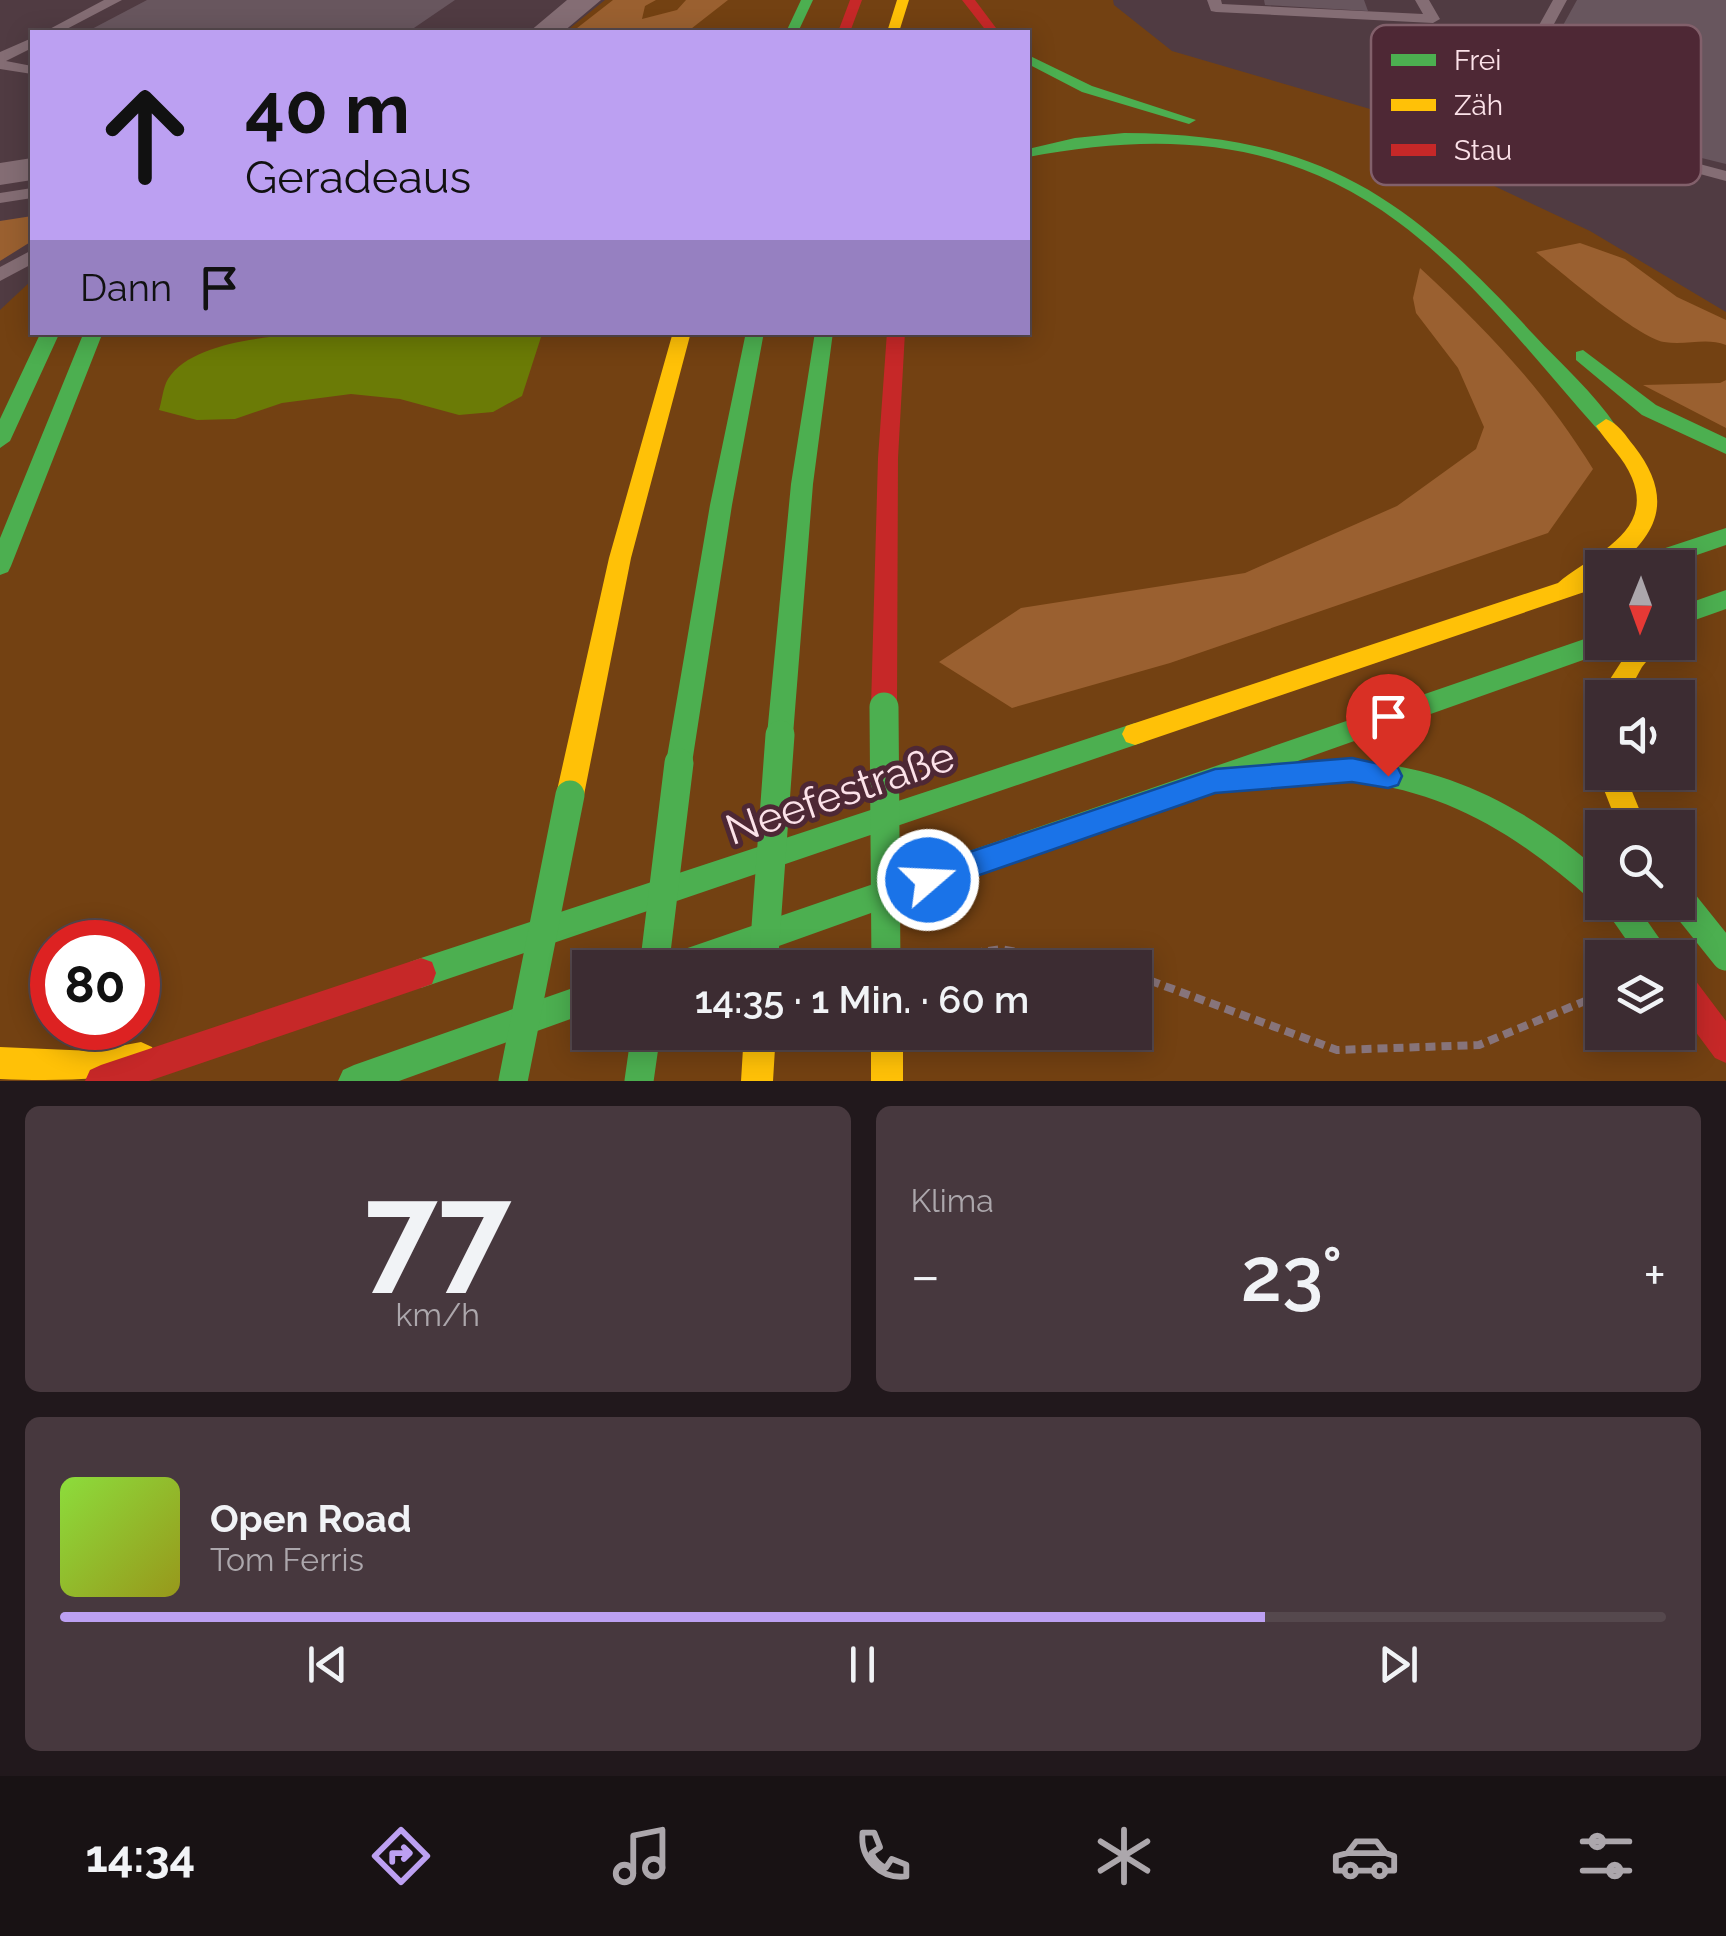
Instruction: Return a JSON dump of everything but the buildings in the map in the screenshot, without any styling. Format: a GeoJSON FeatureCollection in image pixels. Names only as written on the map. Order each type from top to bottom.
{"type":"FeatureCollection","features":[{"type":"Feature","properties":{"kind":"highway"},"geometry":{"type":"LineString","coordinates":[[845,30],[856,0]]}},
{"type":"Feature","properties":{"kind":"highway"},"geometry":{"type":"LineString","coordinates":[[894,30],[903,0]]}},
{"type":"Feature","properties":{"kind":"highway"},"geometry":{"type":"LineString","coordinates":[[968,0],[991,30]]}},
{"type":"Feature","properties":{"kind":"highway"},"geometry":{"type":"LineString","coordinates":[[786,30],[805,4]]}},
{"type":"Feature","properties":{"kind":"highway"},"geometry":{"type":"LineString","coordinates":[[793,30],[805,4]]}},
{"type":"Feature","properties":{"kind":"highway"},"geometry":{"type":"LineString","coordinates":[[1030,60],[1087,89],[1287,142],[1371,174]]}},
{"type":"Feature","properties":{"kind":"highway"},"geometry":{"type":"LineString","coordinates":[[1030,153],[1094,140],[1146,138],[1236,146],[1327,174],[1369,195],[1402,218],[1456,266],[1633,455],[1648,481],[1652,504],[1646,527],[1630,548],[1562,590]]}},
{"type":"Feature","properties":{"kind":"highway"},"geometry":{"type":"LineString","coordinates":[[1388,185],[1430,212],[1479,254]]}},
{"type":"Feature","properties":{"kind":"highway"},"geometry":{"type":"LineString","coordinates":[[1560,333],[1614,388],[1661,420],[1726,448]]}},
{"type":"Feature","properties":{"kind":"highway"},"geometry":{"type":"LineString","coordinates":[[0,442],[50,335]]}},
{"type":"Feature","properties":{"kind":"highway"},"geometry":{"type":"LineString","coordinates":[[0,566],[93,335]]}},
{"type":"Feature","properties":{"kind":"highway"},"geometry":{"type":"LineString","coordinates":[[513,1081],[620,558],[681,335]]}},
{"type":"Feature","properties":{"kind":"highway"},"geometry":{"type":"LineString","coordinates":[[656,950],[680,763],[721,505],[754,335]]}},
{"type":"Feature","properties":{"kind":"highway"},"geometry":{"type":"LineString","coordinates":[[765,950],[802,484],[824,335]]}},
{"type":"Feature","properties":{"kind":"highway"},"geometry":{"type":"LineString","coordinates":[[886,950],[888,458],[896,335]]}},
{"type":"Feature","properties":{"kind":"highway"},"geometry":{"type":"LineString","coordinates":[[1684,550],[1726,536]]}},
{"type":"Feature","properties":{"kind":"highway","name":"Neefestraße"},"geometry":{"type":"LineString","coordinates":[[101,1081],[1585,583]]}},
{"type":"Feature","properties":{"kind":"highway"},"geometry":{"type":"LineString","coordinates":[[1695,612],[1726,599]]}},
{"type":"Feature","properties":{"kind":"highway"},"geometry":{"type":"LineString","coordinates":[[725,950],[1585,649]]}},
{"type":"Feature","properties":{"kind":"highway"},"geometry":{"type":"LineString","coordinates":[[1215,781],[1352,770],[1425,782],[1496,809],[1564,853],[1585,874]]}},
{"type":"Feature","properties":{"kind":"highway"},"geometry":{"type":"LineString","coordinates":[[1695,917],[1726,956]]}},
{"type":"Feature","properties":{"kind":"highway"},"geometry":{"type":"LineString","coordinates":[[1629,920],[1644,940]]}},
{"type":"Feature","properties":{"kind":"highway"},"geometry":{"type":"LineString","coordinates":[[354,1081],[572,1003]]}},
{"type":"Feature","properties":{"kind":"highway"},"geometry":{"type":"LineString","coordinates":[[1695,1006],[1720,1039]]}},
{"type":"Feature","properties":{"kind":"highway"},"geometry":{"type":"LineString","coordinates":[[0,1063],[93,1067],[208,1046]]}},
{"type":"Feature","properties":{"kind":"highway"},"geometry":{"type":"LineString","coordinates":[[640,1081],[644,1050]]}},
{"type":"Feature","properties":{"kind":"highway"},"geometry":{"type":"LineString","coordinates":[[758,1081],[759,1050]]}},
{"type":"Feature","properties":{"kind":"highway"},"geometry":{"type":"LineString","coordinates":[[887,1050],[887,1081]]}},
{"type":"Feature","properties":{"kind":"street"},"geometry":{"type":"LineString","coordinates":[[547,30],[586,0]]}},
{"type":"Feature","properties":{"kind":"street"},"geometry":{"type":"LineString","coordinates":[[0,174],[30,170]]}},
{"type":"Feature","properties":{"kind":"lane"},"geometry":{"type":"LineString","coordinates":[[55,30],[115,0]]}},
{"type":"Feature","properties":{"kind":"lane"},"geometry":{"type":"LineString","coordinates":[[1214,0],[1216,8],[1433,20],[1422,0]]}},
{"type":"Feature","properties":{"kind":"lane"},"geometry":{"type":"LineString","coordinates":[[1546,25],[1560,0]]}},
{"type":"Feature","properties":{"kind":"lane"},"geometry":{"type":"LineString","coordinates":[[0,61],[30,43]]}},
{"type":"Feature","properties":{"kind":"lane"},"geometry":{"type":"LineString","coordinates":[[0,61],[30,69]]}},
{"type":"Feature","properties":{"kind":"lane"},"geometry":{"type":"LineString","coordinates":[[1701,169],[1726,176]]}},
{"type":"Feature","properties":{"kind":"lane"},"geometry":{"type":"LineString","coordinates":[[0,198],[30,193]]}},
{"type":"Feature","properties":{"kind":"lane"},"geometry":{"type":"LineString","coordinates":[[0,275],[30,257]]}},
{"type":"Feature","properties":{"kind":"path"},"geometry":{"type":"LineString","coordinates":[[1152,982],[1337,1050],[1479,1045],[1585,1001]]}},
{"type":"Feature","properties":{"kind":"shaded area"},"geometry":{"type":"Polygon","coordinates":[[[605,0],[1113,0],[1114,5],[1172,51],[1371,109],[1371,185],[1492,185],[1590,231],[1726,312],[1726,1081],[0,1081],[0,310],[30,282],[30,335],[1030,335],[1030,30],[568,30],[605,0]]]}},
{"type":"Feature","properties":{"kind":"shaded area"},"geometry":{"type":"Polygon","coordinates":[[[613,0],[656,0],[645,6],[642,19],[677,10],[686,0],[728,0],[690,30],[575,30],[613,0]]]}},
{"type":"Feature","properties":{"kind":"shaded area"},"geometry":{"type":"Polygon","coordinates":[[[30,216],[30,242],[0,261],[0,221],[30,216]]]}},
{"type":"Feature","properties":{"kind":"shaded area"},"geometry":{"type":"Polygon","coordinates":[[[1580,243],[1625,259],[1677,297],[1726,320],[1726,345],[1672,343],[1652,338],[1599,303],[1536,252],[1580,243]]]}},
{"type":"Feature","properties":{"kind":"shaded area"},"geometry":{"type":"Polygon","coordinates":[[[1420,268],[1514,362],[1593,469],[1548,533],[1170,663],[1012,708],[939,662],[1021,608],[1245,573],[1397,506],[1476,449],[1484,427],[1458,368],[1416,313],[1413,298],[1420,268]]]}},
{"type":"Feature","properties":{"kind":"shaded area"},"geometry":{"type":"Polygon","coordinates":[[[542,335],[522,396],[493,412],[459,415],[400,399],[351,394],[282,403],[235,419],[197,420],[159,410],[168,379],[179,366],[213,349],[274,337],[542,335]]]}},
{"type":"Feature","properties":{"kind":"shaded area"},"geometry":{"type":"Polygon","coordinates":[[[1726,380],[1726,428],[1643,385],[1720,383],[1726,380]]]}},
{"type":"Feature","properties":{"kind":"traffic: fast"},"geometry":{"type":"LineString","coordinates":[[793,30],[807,0]]}},
{"type":"Feature","properties":{"kind":"traffic: fast"},"geometry":{"type":"LineString","coordinates":[[1030,60],[1087,89],[1189,120]]}},
{"type":"Feature","properties":{"kind":"traffic: fast"},"geometry":{"type":"LineString","coordinates":[[1030,153],[1124,138],[1174,138],[1273,155],[1365,192],[1433,242],[1606,426]]}},
{"type":"Feature","properties":{"kind":"traffic: fast"},"geometry":{"type":"LineString","coordinates":[[0,441],[50,335]]}},
{"type":"Feature","properties":{"kind":"traffic: fast"},"geometry":{"type":"LineString","coordinates":[[0,566],[93,335]]}},
{"type":"Feature","properties":{"kind":"traffic: fast"},"geometry":{"type":"LineString","coordinates":[[679,763],[721,505],[754,335]]}},
{"type":"Feature","properties":{"kind":"traffic: fast"},"geometry":{"type":"LineString","coordinates":[[780,735],[802,484],[824,335]]}},
{"type":"Feature","properties":{"kind":"traffic: fast"},"geometry":{"type":"LineString","coordinates":[[1583,356],[1649,410],[1726,447]]}},
{"type":"Feature","properties":{"kind":"traffic: fast"},"geometry":{"type":"LineString","coordinates":[[1684,550],[1726,536]]}},
{"type":"Feature","properties":{"kind":"traffic: fast"},"geometry":{"type":"LineString","coordinates":[[1695,611],[1726,599]]}},
{"type":"Feature","properties":{"kind":"traffic: fast"},"geometry":{"type":"LineString","coordinates":[[724,950],[1585,649]]}},
{"type":"Feature","properties":{"kind":"traffic: fast"},"geometry":{"type":"LineString","coordinates":[[884,707],[886,950]]}},
{"type":"Feature","properties":{"kind":"traffic: fast"},"geometry":{"type":"LineString","coordinates":[[421,973],[1135,734]]}},
{"type":"Feature","properties":{"kind":"traffic: fast"},"geometry":{"type":"LineString","coordinates":[[764,950],[780,735]]}},
{"type":"Feature","properties":{"kind":"traffic: fast"},"geometry":{"type":"LineString","coordinates":[[656,950],[679,763]]}},
{"type":"Feature","properties":{"kind":"traffic: fast"},"geometry":{"type":"LineString","coordinates":[[1283,775],[1352,770],[1423,782],[1488,808],[1585,876]]}},
{"type":"Feature","properties":{"kind":"traffic: fast"},"geometry":{"type":"LineString","coordinates":[[513,1081],[570,795]]}},
{"type":"Feature","properties":{"kind":"traffic: fast"},"geometry":{"type":"LineString","coordinates":[[1695,917],[1726,956]]}},
{"type":"Feature","properties":{"kind":"traffic: fast"},"geometry":{"type":"LineString","coordinates":[[1629,920],[1644,940]]}},
{"type":"Feature","properties":{"kind":"traffic: fast"},"geometry":{"type":"LineString","coordinates":[[354,1081],[572,1003]]}},
{"type":"Feature","properties":{"kind":"traffic: fast"},"geometry":{"type":"LineString","coordinates":[[639,1081],[643,1050]]}},
{"type":"Feature","properties":{"kind":"traffic: slow"},"geometry":{"type":"LineString","coordinates":[[894,30],[903,0]]}},
{"type":"Feature","properties":{"kind":"traffic: slow"},"geometry":{"type":"LineString","coordinates":[[570,795],[620,558],[681,335]]}},
{"type":"Feature","properties":{"kind":"traffic: slow"},"geometry":{"type":"LineString","coordinates":[[1567,587],[1618,553],[1645,519],[1648,500],[1643,479],[1606,426]]}},
{"type":"Feature","properties":{"kind":"traffic: slow"},"geometry":{"type":"LineString","coordinates":[[1135,734],[1585,583]]}},
{"type":"Feature","properties":{"kind":"traffic: slow"},"geometry":{"type":"LineString","coordinates":[[1622,680],[1633,660]]}},
{"type":"Feature","properties":{"kind":"traffic: slow"},"geometry":{"type":"LineString","coordinates":[[1617,790],[1626,810]]}},
{"type":"Feature","properties":{"kind":"traffic: slow"},"geometry":{"type":"LineString","coordinates":[[757,1081],[759,1050]]}},
{"type":"Feature","properties":{"kind":"traffic: slow"},"geometry":{"type":"LineString","coordinates":[[887,1050],[887,1081]]}},
{"type":"Feature","properties":{"kind":"traffic: slow"},"geometry":{"type":"LineString","coordinates":[[0,1063],[93,1067],[141,1058]]}},
{"type":"Feature","properties":{"kind":"traffic: jam"},"geometry":{"type":"LineString","coordinates":[[845,30],[856,0]]}},
{"type":"Feature","properties":{"kind":"traffic: jam"},"geometry":{"type":"LineString","coordinates":[[968,0],[991,30]]}},
{"type":"Feature","properties":{"kind":"traffic: jam"},"geometry":{"type":"LineString","coordinates":[[884,707],[888,458],[896,335]]}},
{"type":"Feature","properties":{"kind":"traffic: jam"},"geometry":{"type":"LineString","coordinates":[[101,1081],[421,973]]}},
{"type":"Feature","properties":{"kind":"traffic: jam"},"geometry":{"type":"LineString","coordinates":[[1695,1006],[1726,1047]]}},
{"type":"Feature","properties":{"kind":"route"},"geometry":{"type":"LineString","coordinates":[[928,880],[1215,781],[1352,770],[1388,776]]}}]}
